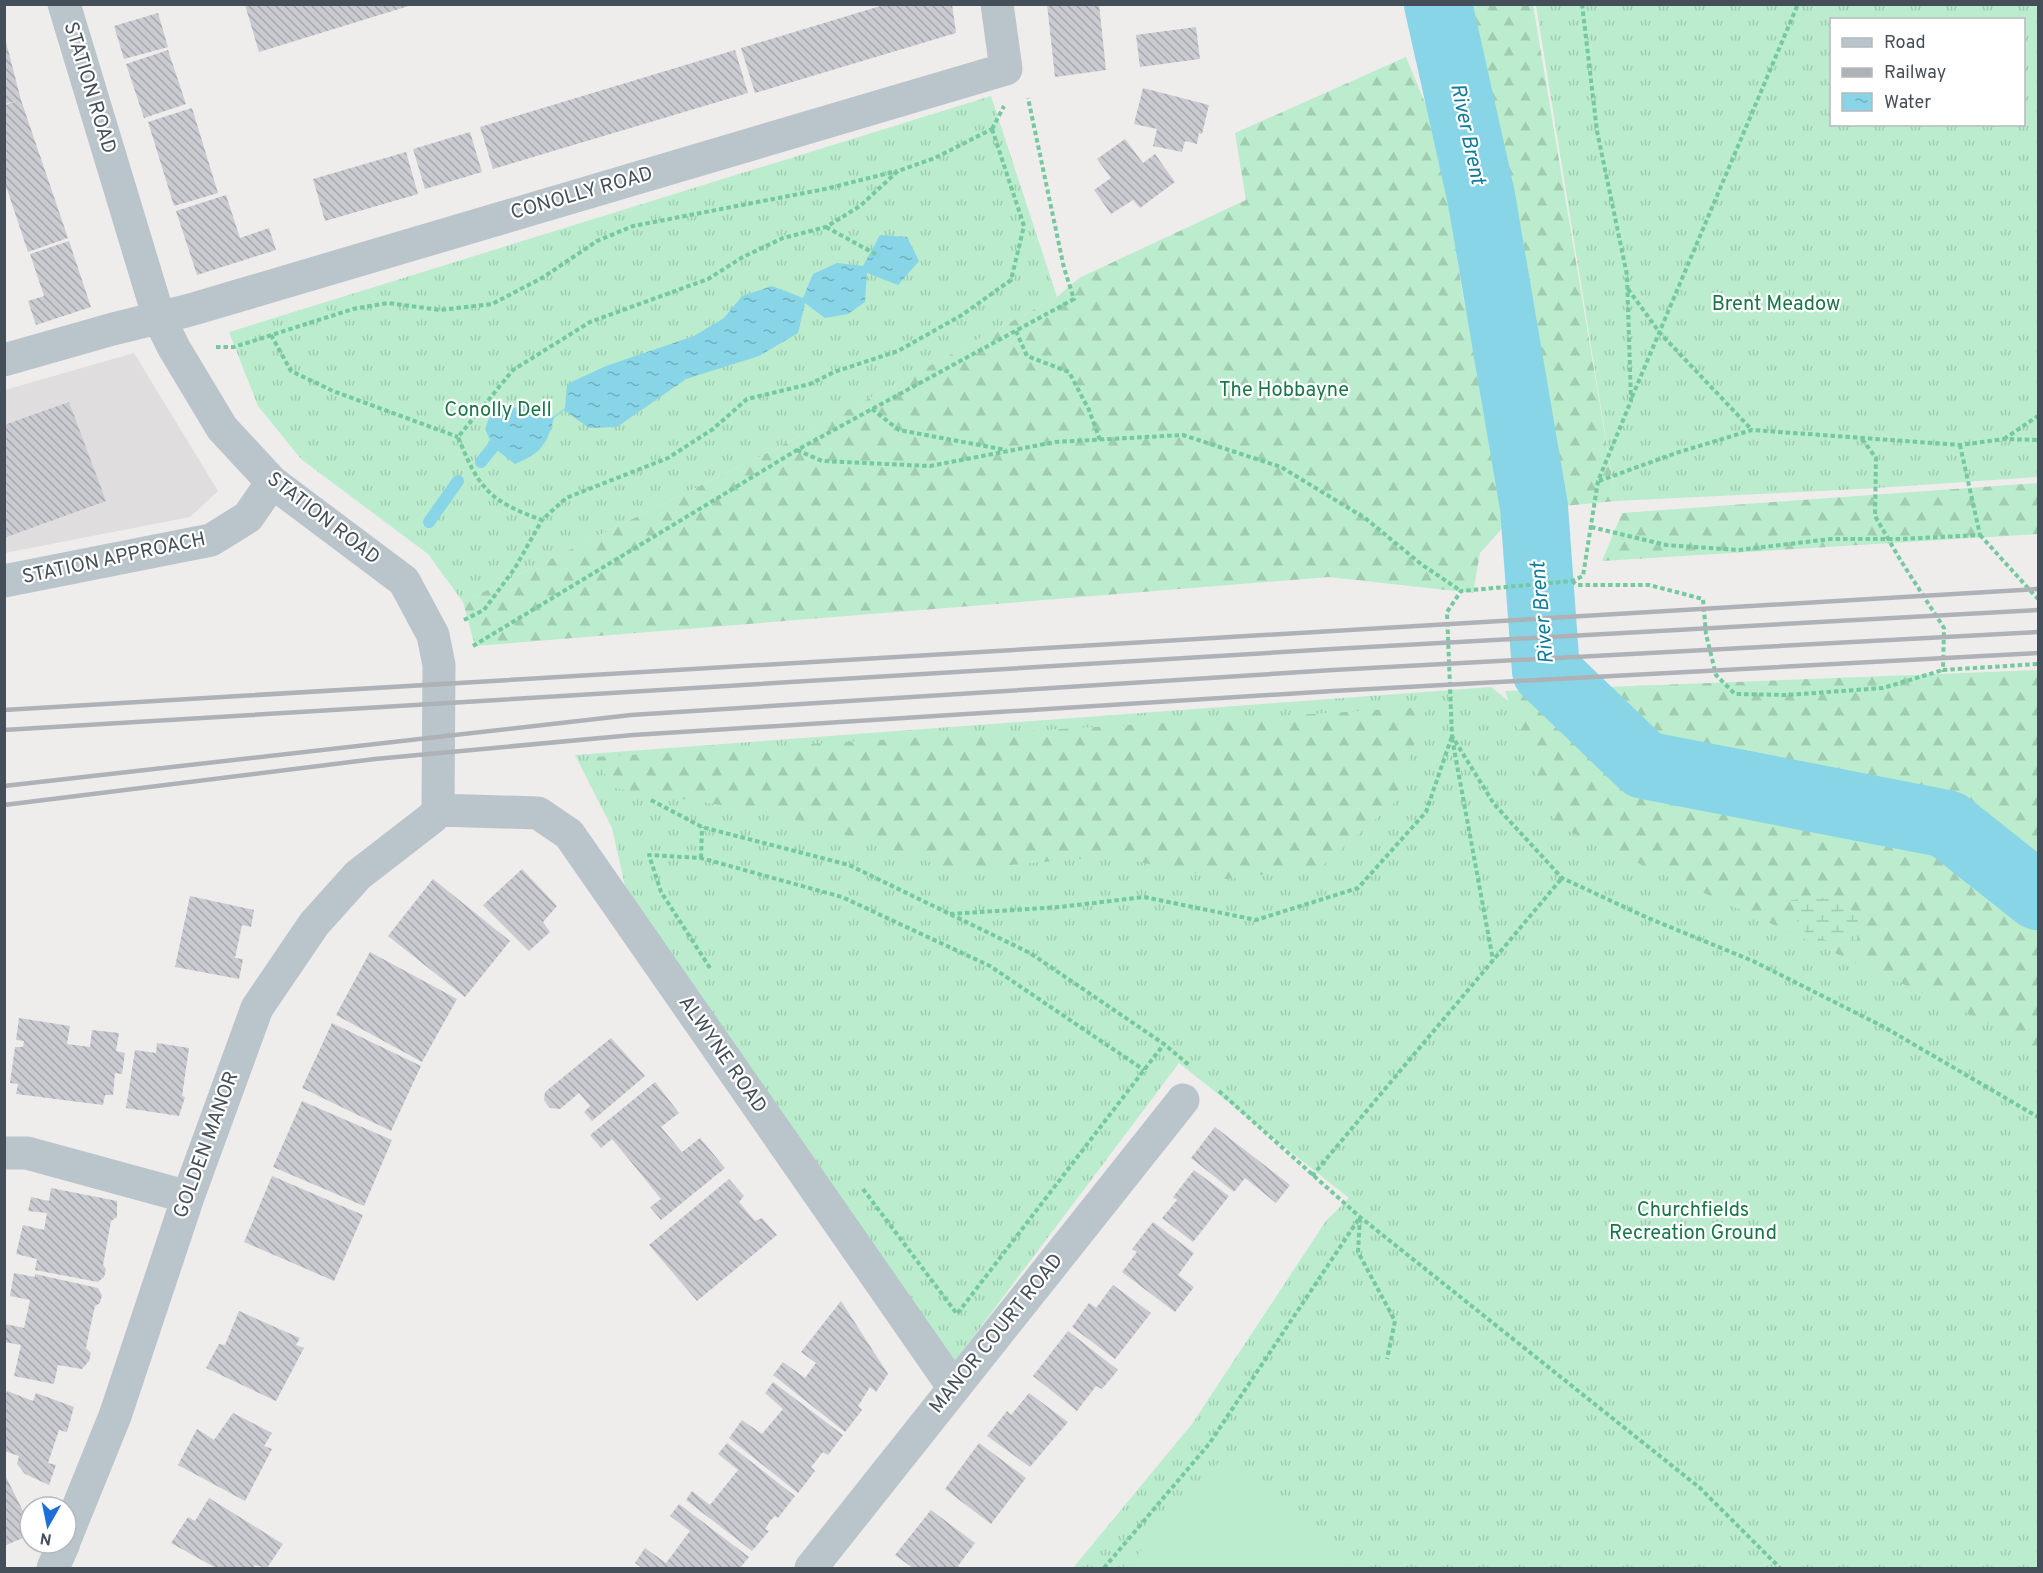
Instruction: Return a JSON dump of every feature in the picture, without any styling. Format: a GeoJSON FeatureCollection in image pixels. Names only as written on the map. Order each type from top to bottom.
{"type":"FeatureCollection","features":[{"type":"Feature","properties":{"kind":"street","name":"STATION ROAD"},"geometry":{"type":"LineString","coordinates":[[64,4],[159,318],[174,348],[222,428],[272,482],[404,581],[435,643],[439,665],[438,810]]}},
{"type":"Feature","properties":{"kind":"street"},"geometry":{"type":"LineString","coordinates":[[997,4],[1016,80]]}},
{"type":"Feature","properties":{"kind":"street","name":"CONOLLY ROAD"},"geometry":{"type":"LineString","coordinates":[[4,360],[1016,80]]}},
{"type":"Feature","properties":{"kind":"street","name":"STATION APPROACH"},"geometry":{"type":"LineString","coordinates":[[4,581],[211,540],[248,517],[272,482]]}},
{"type":"Feature","properties":{"kind":"street","name":"GOLDEN MANOR"},"geometry":{"type":"LineString","coordinates":[[78,1507],[115,1416],[188,1197],[257,1008],[314,924],[358,874],[433,817],[438,810]]}},
{"type":"Feature","properties":{"kind":"street","name":"ALWYNE ROAD"},"geometry":{"type":"LineString","coordinates":[[438,810],[538,813],[569,834],[954,1389]]}},
{"type":"Feature","properties":{"kind":"street","name":"MANOR COURT ROAD"},"geometry":{"type":"LineString","coordinates":[[812,1569],[1183,1100]]}},
{"type":"Feature","properties":{"kind":"street"},"geometry":{"type":"LineString","coordinates":[[4,1153],[27,1154],[188,1197]]}},
{"type":"Feature","properties":{"kind":"street"},"geometry":{"type":"LineString","coordinates":[[53,1569],[59,1555]]}},
{"type":"Feature","properties":{"kind":"path"},"geometry":{"type":"LineString","coordinates":[[1582,4],[1597,131],[1627,275],[1631,401]]}},
{"type":"Feature","properties":{"kind":"path"},"geometry":{"type":"LineString","coordinates":[[797,450],[822,461],[930,466],[1056,442],[1183,435],[1281,467],[1365,518],[1421,564],[1461,591],[1572,581],[1584,576],[1598,481],[1798,4]]}},
{"type":"Feature","properties":{"kind":"path"},"geometry":{"type":"LineString","coordinates":[[435,643],[468,649],[797,450],[1074,299],[1016,80]]}},
{"type":"Feature","properties":{"kind":"path"},"geometry":{"type":"LineString","coordinates":[[210,347],[234,347],[353,309],[388,303],[440,310],[492,304],[542,278],[597,241],[633,226],[825,189],[898,171],[934,158],[992,129],[1024,226],[1011,280],[962,315],[898,351],[834,372],[810,384],[747,399],[712,429],[668,458],[566,498],[542,520],[515,568],[484,610],[435,643]]}},
{"type":"Feature","properties":{"kind":"path"},"geometry":{"type":"LineString","coordinates":[[458,437],[513,370],[590,322],[708,279],[743,257],[783,238],[826,227],[860,206],[898,171]]}},
{"type":"Feature","properties":{"kind":"path"},"geometry":{"type":"LineString","coordinates":[[826,227],[879,256]]}},
{"type":"Feature","properties":{"kind":"path"},"geometry":{"type":"LineString","coordinates":[[1628,289],[1660,333],[1752,430]]}},
{"type":"Feature","properties":{"kind":"path"},"geometry":{"type":"LineString","coordinates":[[1016,331],[1028,356],[1068,372],[1089,410],[1100,440]]}},
{"type":"Feature","properties":{"kind":"path"},"geometry":{"type":"LineString","coordinates":[[271,335],[291,371],[333,391],[458,437],[471,467],[493,497],[516,511],[542,520]]}},
{"type":"Feature","properties":{"kind":"path"},"geometry":{"type":"LineString","coordinates":[[872,409],[899,430],[1010,451]]}},
{"type":"Feature","properties":{"kind":"path"},"geometry":{"type":"LineString","coordinates":[[2004,439],[2038,416]]}},
{"type":"Feature","properties":{"kind":"path"},"geometry":{"type":"LineString","coordinates":[[1598,481],[1676,453],[1752,430],[1960,446],[2004,439],[2038,440]]}},
{"type":"Feature","properties":{"kind":"path"},"geometry":{"type":"LineString","coordinates":[[1861,438],[1876,458],[1875,516],[1944,628],[1942,670]]}},
{"type":"Feature","properties":{"kind":"path"},"geometry":{"type":"LineString","coordinates":[[1960,446],[1980,535],[2038,599]]}},
{"type":"Feature","properties":{"kind":"path"},"geometry":{"type":"LineString","coordinates":[[1591,527],[1666,545],[1738,550],[1831,539],[1889,540],[1980,535]]}},
{"type":"Feature","properties":{"kind":"path"},"geometry":{"type":"LineString","coordinates":[[1572,581],[1577,585],[1649,585],[1702,600],[1706,634],[1716,675],[1735,694],[1787,695],[1882,688],[1942,670],[2038,664]]}},
{"type":"Feature","properties":{"kind":"path"},"geometry":{"type":"LineString","coordinates":[[1461,591],[1448,612],[1452,736],[1493,961]]}},
{"type":"Feature","properties":{"kind":"path"},"geometry":{"type":"LineString","coordinates":[[1452,736],[1494,804],[1562,878],[1648,918],[1763,966],[1884,1027],[2038,1116]]}},
{"type":"Feature","properties":{"kind":"path"},"geometry":{"type":"LineString","coordinates":[[950,914],[1060,907],[1144,897],[1256,920],[1358,888],[1426,812],[1452,736]]}},
{"type":"Feature","properties":{"kind":"path"},"geometry":{"type":"LineString","coordinates":[[651,800],[702,828],[849,865],[1030,953],[1164,1044],[1196,1070]]}},
{"type":"Feature","properties":{"kind":"path"},"geometry":{"type":"LineString","coordinates":[[701,858],[702,828]]}},
{"type":"Feature","properties":{"kind":"path"},"geometry":{"type":"LineString","coordinates":[[711,970],[661,892],[649,855],[701,858],[842,897],[990,966],[1144,1070]]}},
{"type":"Feature","properties":{"kind":"path"},"geometry":{"type":"LineString","coordinates":[[1312,1176],[1562,878]]}},
{"type":"Feature","properties":{"kind":"path"},"geometry":{"type":"LineString","coordinates":[[857,1181],[957,1314],[1164,1044]]}},
{"type":"Feature","properties":{"kind":"path"},"geometry":{"type":"LineString","coordinates":[[1212,1085],[1360,1217],[1700,1488],[1780,1569]]}},
{"type":"Feature","properties":{"kind":"path"},"geometry":{"type":"LineString","coordinates":[[1360,1217],[1358,1252],[1395,1321],[1388,1359]]}},
{"type":"Feature","properties":{"kind":"path"},"geometry":{"type":"LineString","coordinates":[[1104,1569],[1209,1444],[1360,1217]]}},
{"type":"Feature","properties":{"kind":"shaded area"},"geometry":{"type":"Polygon","coordinates":[[[134,353],[218,491],[190,517],[5,553],[5,390],[134,353]]]}},
{"type":"Feature","properties":{"kind":"green space"},"geometry":{"type":"Polygon","coordinates":[[[1456,5],[1533,5],[1616,501],[1553,507],[1495,189],[1456,5]]]}},
{"type":"Feature","properties":{"kind":"green space","name":"Brent Meadow"},"geometry":{"type":"Polygon","coordinates":[[[1536,5],[2038,5],[2038,477],[1861,489],[1616,501],[1536,5]]]}},
{"type":"Feature","properties":{"kind":"green space","name":"The Hobbayne"},"geometry":{"type":"Polygon","coordinates":[[[1406,57],[1437,132],[1463,296],[1508,522],[1480,553],[1473,593],[1329,577],[475,646],[463,602],[773,450],[1057,297],[1079,278],[1246,200],[1235,133],[1406,57]]]}},
{"type":"Feature","properties":{"kind":"green space","name":"Conolly Dell"},"geometry":{"type":"Polygon","coordinates":[[[991,96],[1057,297],[773,450],[463,602],[428,554],[301,459],[258,406],[229,332],[991,96]]]}},
{"type":"Feature","properties":{"kind":"green space"},"geometry":{"type":"Polygon","coordinates":[[[2038,483],[2038,534],[1602,561],[1622,513],[2038,483]]]}},
{"type":"Feature","properties":{"kind":"green space"},"geometry":{"type":"Polygon","coordinates":[[[2038,670],[2038,1051],[1986,1022],[1555,825],[1505,691],[2038,670]]]}},
{"type":"Feature","properties":{"kind":"green space","name":"Churchfields Recreation Ground"},"geometry":{"type":"Polygon","coordinates":[[[1491,687],[1627,796],[2038,998],[2038,1568],[1073,1568],[1192,1424],[1326,1221],[1349,1198],[1179,1063],[952,1365],[626,890],[612,828],[575,755],[1491,687]]]}},
{"type":"Feature","properties":{"kind":"green space"},"geometry":{"type":"Polygon","coordinates":[[[1427,707],[1394,803],[1320,868],[1225,879],[1109,856],[956,870],[782,815],[614,788],[594,757],[1427,707]]]}},
{"type":"Feature","properties":{"kind":"green space"},"geometry":{"type":"Polygon","coordinates":[[[1836,897],[1858,916],[1857,940],[1820,939],[1806,933],[1799,925],[1791,900],[1836,897]]]}},
{"type":"Feature","properties":{"kind":"green space"},"geometry":{"type":"Polygon","coordinates":[[[1225,1455],[1355,1568],[1126,1568],[1225,1455]]]}},
{"type":"Feature","properties":{"kind":"water"},"geometry":{"type":"Polygon","coordinates":[[[880,235],[907,237],[919,261],[898,285],[867,273],[865,302],[848,314],[825,318],[805,303],[798,333],[759,356],[686,379],[617,427],[589,428],[564,410],[554,418],[549,435],[542,447],[524,460],[515,464],[493,447],[485,429],[491,413],[531,404],[553,417],[565,408],[567,384],[606,366],[694,336],[724,318],[742,296],[772,286],[803,298],[813,274],[837,263],[863,266],[880,235]]]}},
{"type":"Feature","properties":{"kind":"building"},"geometry":{"type":"Polygon","coordinates":[[[887,4],[952,4],[956,33],[755,93],[741,48],[887,4]]]}},
{"type":"Feature","properties":{"kind":"building"},"geometry":{"type":"Polygon","coordinates":[[[1047,4],[1099,4],[1106,70],[1055,77],[1047,4]]]}},
{"type":"Feature","properties":{"kind":"building"},"geometry":{"type":"Polygon","coordinates":[[[245,5],[412,5],[259,52],[245,5]]]}},
{"type":"Feature","properties":{"kind":"building"},"geometry":{"type":"Polygon","coordinates":[[[158,13],[168,47],[124,59],[114,26],[158,13]]]}},
{"type":"Feature","properties":{"kind":"building"},"geometry":{"type":"Polygon","coordinates":[[[1196,27],[1200,59],[1140,67],[1136,35],[1196,27]]]}},
{"type":"Feature","properties":{"kind":"building"},"geometry":{"type":"Polygon","coordinates":[[[5,38],[21,100],[68,238],[28,252],[5,183],[5,105],[17,101],[4,104],[5,38]]]}},
{"type":"Feature","properties":{"kind":"building"},"geometry":{"type":"Polygon","coordinates":[[[168,50],[186,104],[144,118],[126,64],[168,50]]]}},
{"type":"Feature","properties":{"kind":"building"},"geometry":{"type":"Polygon","coordinates":[[[735,50],[748,93],[493,169],[480,127],[735,50]]]}},
{"type":"Feature","properties":{"kind":"building"},"geometry":{"type":"Polygon","coordinates":[[[1143,88],[1209,105],[1202,134],[1199,133],[1197,144],[1185,141],[1182,152],[1153,146],[1157,129],[1134,124],[1143,88]]]}},
{"type":"Feature","properties":{"kind":"building"},"geometry":{"type":"Polygon","coordinates":[[[192,108],[218,193],[174,206],[148,122],[192,108]]]}},
{"type":"Feature","properties":{"kind":"building"},"geometry":{"type":"Polygon","coordinates":[[[470,132],[482,172],[425,189],[413,149],[470,132]]]}},
{"type":"Feature","properties":{"kind":"building"},"geometry":{"type":"Polygon","coordinates":[[[1125,139],[1143,163],[1155,154],[1175,182],[1140,208],[1133,200],[1111,214],[1094,190],[1111,178],[1097,159],[1125,139]]]}},
{"type":"Feature","properties":{"kind":"building"},"geometry":{"type":"Polygon","coordinates":[[[406,152],[418,194],[325,221],[313,179],[406,152]]]}},
{"type":"Feature","properties":{"kind":"building"},"geometry":{"type":"Polygon","coordinates":[[[226,195],[240,238],[269,228],[276,250],[197,275],[176,211],[226,195]]]}},
{"type":"Feature","properties":{"kind":"building"},"geometry":{"type":"Polygon","coordinates":[[[69,241],[91,307],[36,325],[28,301],[44,296],[30,254],[69,241]]]}},
{"type":"Feature","properties":{"kind":"building"},"geometry":{"type":"Polygon","coordinates":[[[69,402],[106,501],[4,538],[4,425],[69,402]]]}},
{"type":"Feature","properties":{"kind":"building"},"geometry":{"type":"Polygon","coordinates":[[[522,869],[557,906],[543,922],[550,932],[529,951],[483,905],[522,869]]]}},
{"type":"Feature","properties":{"kind":"building"},"geometry":{"type":"Polygon","coordinates":[[[433,879],[510,941],[465,997],[388,936],[433,879]]]}},
{"type":"Feature","properties":{"kind":"building"},"geometry":{"type":"Polygon","coordinates":[[[190,896],[254,910],[251,927],[242,925],[235,958],[243,959],[239,979],[175,967],[190,896]]]}},
{"type":"Feature","properties":{"kind":"building"},"geometry":{"type":"Polygon","coordinates":[[[370,952],[457,999],[422,1062],[336,1015],[370,952]]]}},
{"type":"Feature","properties":{"kind":"building"},"geometry":{"type":"Polygon","coordinates":[[[19,1018],[70,1026],[67,1044],[90,1047],[92,1030],[119,1033],[116,1051],[125,1053],[122,1074],[115,1073],[113,1095],[105,1095],[103,1105],[16,1094],[18,1084],[10,1083],[15,1047],[23,1047],[24,1041],[16,1040],[19,1018]]]}},
{"type":"Feature","properties":{"kind":"building"},"geometry":{"type":"Polygon","coordinates":[[[332,1023],[421,1066],[391,1131],[302,1088],[332,1023]]]}},
{"type":"Feature","properties":{"kind":"building"},"geometry":{"type":"Polygon","coordinates":[[[611,1038],[645,1076],[592,1121],[584,1112],[590,1106],[579,1093],[560,1109],[550,1108],[544,1100],[545,1092],[611,1038]]]}},
{"type":"Feature","properties":{"kind":"building"},"geometry":{"type":"Polygon","coordinates":[[[157,1043],[189,1048],[182,1096],[185,1097],[179,1116],[126,1108],[135,1050],[156,1053],[157,1043]]]}},
{"type":"Feature","properties":{"kind":"building"},"geometry":{"type":"Polygon","coordinates":[[[655,1082],[679,1113],[661,1127],[682,1152],[700,1138],[725,1168],[661,1220],[650,1207],[661,1199],[612,1139],[601,1148],[590,1135],[655,1082]]]}},
{"type":"Feature","properties":{"kind":"building"},"geometry":{"type":"Polygon","coordinates":[[[302,1101],[392,1140],[364,1206],[273,1167],[302,1101]]]}},
{"type":"Feature","properties":{"kind":"building"},"geometry":{"type":"Polygon","coordinates":[[[1215,1127],[1290,1185],[1276,1203],[1245,1178],[1234,1192],[1191,1158],[1215,1127]]]}},
{"type":"Feature","properties":{"kind":"building"},"geometry":{"type":"Polygon","coordinates":[[[1194,1170],[1229,1196],[1193,1242],[1162,1218],[1177,1200],[1173,1197],[1194,1170]]]}},
{"type":"Feature","properties":{"kind":"building"},"geometry":{"type":"Polygon","coordinates":[[[272,1176],[363,1215],[334,1281],[244,1242],[272,1176]]]}},
{"type":"Feature","properties":{"kind":"building"},"geometry":{"type":"Polygon","coordinates":[[[729,1179],[744,1196],[739,1202],[755,1221],[762,1218],[777,1235],[697,1301],[649,1245],[729,1179]]]}},
{"type":"Feature","properties":{"kind":"building"},"geometry":{"type":"Polygon","coordinates":[[[51,1188],[117,1201],[117,1217],[111,1221],[103,1265],[106,1269],[104,1277],[98,1282],[35,1270],[37,1259],[16,1254],[23,1225],[44,1230],[47,1213],[28,1211],[31,1197],[49,1201],[51,1188]]]}},
{"type":"Feature","properties":{"kind":"building"},"geometry":{"type":"Polygon","coordinates":[[[1153,1222],[1194,1253],[1178,1275],[1194,1287],[1175,1312],[1122,1272],[1137,1252],[1132,1249],[1153,1222]]]}},
{"type":"Feature","properties":{"kind":"building"},"geometry":{"type":"Polygon","coordinates":[[[14,1273],[35,1277],[35,1274],[98,1288],[102,1295],[100,1303],[95,1306],[86,1348],[91,1353],[89,1361],[82,1369],[58,1365],[54,1384],[14,1376],[21,1345],[4,1342],[5,1324],[24,1328],[30,1300],[10,1296],[14,1273]]]}},
{"type":"Feature","properties":{"kind":"building"},"geometry":{"type":"Polygon","coordinates":[[[1113,1285],[1151,1313],[1115,1359],[1072,1327],[1089,1303],[1096,1308],[1113,1285]]]}},
{"type":"Feature","properties":{"kind":"building"},"geometry":{"type":"Polygon","coordinates":[[[841,1301],[888,1374],[876,1392],[870,1387],[858,1406],[862,1410],[845,1432],[773,1375],[783,1362],[805,1378],[816,1363],[801,1352],[841,1301]]]}},
{"type":"Feature","properties":{"kind":"building"},"geometry":{"type":"Polygon","coordinates":[[[239,1311],[300,1338],[296,1345],[304,1348],[276,1401],[206,1368],[219,1344],[225,1345],[239,1311]]]}},
{"type":"Feature","properties":{"kind":"building"},"geometry":{"type":"Polygon","coordinates":[[[1068,1331],[1118,1370],[1102,1389],[1096,1386],[1077,1411],[1033,1376],[1068,1331]]]}},
{"type":"Feature","properties":{"kind":"building"},"geometry":{"type":"Polygon","coordinates":[[[773,1382],[843,1435],[828,1455],[823,1452],[811,1467],[815,1471],[798,1493],[729,1438],[742,1420],[762,1434],[783,1409],[765,1393],[773,1382]]]}},
{"type":"Feature","properties":{"kind":"building"},"geometry":{"type":"Polygon","coordinates":[[[7,1391],[33,1401],[36,1393],[74,1407],[67,1432],[59,1430],[48,1463],[56,1465],[49,1485],[25,1474],[17,1464],[19,1456],[4,1451],[7,1391]]]}},
{"type":"Feature","properties":{"kind":"building"},"geometry":{"type":"Polygon","coordinates":[[[1029,1393],[1068,1422],[1030,1467],[987,1436],[1007,1411],[1011,1415],[1029,1393]]]}},
{"type":"Feature","properties":{"kind":"building"},"geometry":{"type":"Polygon","coordinates":[[[233,1413],[272,1433],[264,1446],[272,1449],[245,1501],[178,1465],[197,1429],[214,1440],[233,1413]]]}},
{"type":"Feature","properties":{"kind":"building"},"geometry":{"type":"Polygon","coordinates":[[[727,1443],[795,1496],[778,1518],[775,1516],[770,1521],[765,1529],[769,1531],[752,1551],[686,1500],[692,1491],[710,1505],[738,1470],[718,1454],[727,1443]]]}},
{"type":"Feature","properties":{"kind":"building"},"geometry":{"type":"Polygon","coordinates":[[[979,1443],[1026,1478],[991,1524],[945,1489],[979,1443]]]}},
{"type":"Feature","properties":{"kind":"building"},"geometry":{"type":"Polygon","coordinates":[[[4,1473],[18,1501],[18,1540],[4,1546],[4,1473]]]}},
{"type":"Feature","properties":{"kind":"building"},"geometry":{"type":"Polygon","coordinates":[[[209,1498],[283,1544],[267,1568],[255,1565],[253,1568],[216,1568],[171,1543],[188,1517],[195,1521],[209,1498]]]}},
{"type":"Feature","properties":{"kind":"building"},"geometry":{"type":"Polygon","coordinates":[[[679,1504],[749,1557],[740,1568],[642,1568],[635,1563],[645,1548],[666,1563],[690,1531],[670,1516],[679,1504]]]}},
{"type":"Feature","properties":{"kind":"building"},"geometry":{"type":"Polygon","coordinates":[[[931,1510],[975,1543],[958,1566],[961,1568],[913,1568],[895,1555],[931,1510]]]}},
{"type":"Feature","properties":{"kind":"waterway","name":"River Brent"},"geometry":{"type":"LineString","coordinates":[[1438,4],[1481,196],[1534,507],[1546,671],[1644,765],[1947,824],[2038,896]]}},
{"type":"Feature","properties":{"kind":"waterway"},"geometry":{"type":"LineString","coordinates":[[481,462],[493,447]]}},
{"type":"Feature","properties":{"kind":"waterway"},"geometry":{"type":"LineString","coordinates":[[429,522],[458,481]]}},
{"type":"Feature","properties":{"kind":"railway"},"geometry":{"type":"LineString","coordinates":[[4,710],[2038,589]]}},
{"type":"Feature","properties":{"kind":"railway"},"geometry":{"type":"LineString","coordinates":[[4,730],[1332,649],[2038,610]]}},
{"type":"Feature","properties":{"kind":"railway"},"geometry":{"type":"LineString","coordinates":[[4,786],[631,715],[1333,670],[2038,632]]}},
{"type":"Feature","properties":{"kind":"railway"},"geometry":{"type":"LineString","coordinates":[[4,805],[375,759],[633,735],[1333,691],[2038,653]]}}]}
